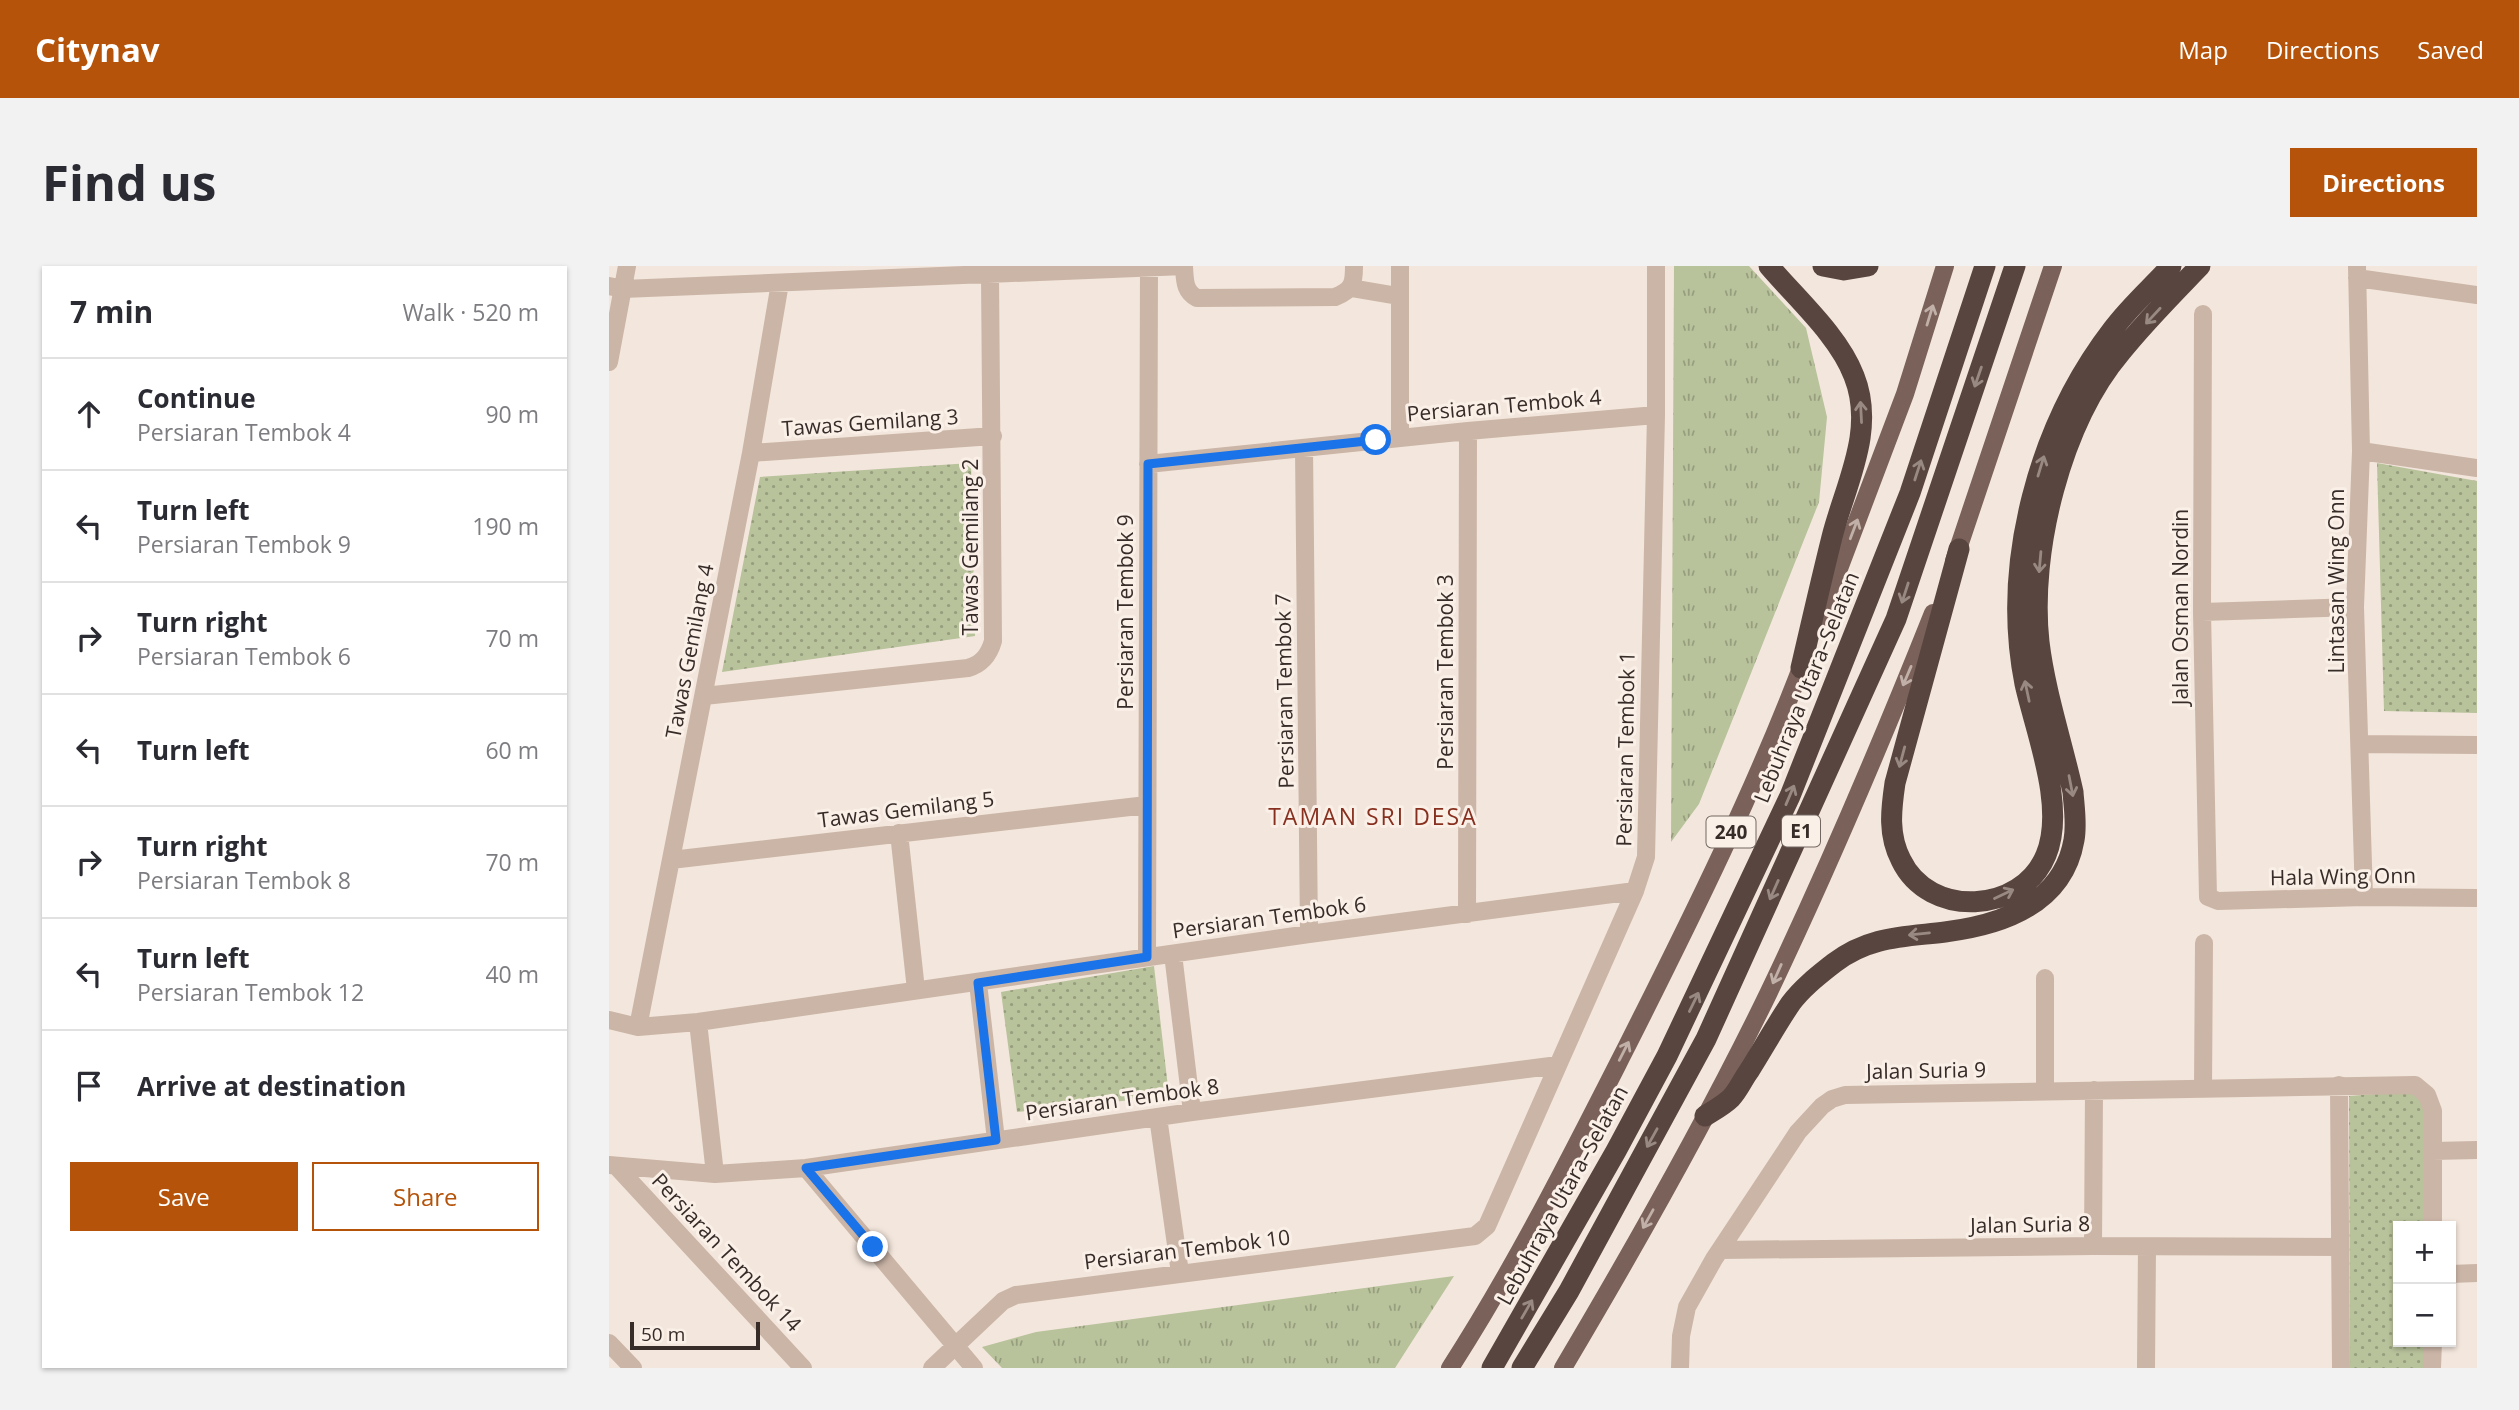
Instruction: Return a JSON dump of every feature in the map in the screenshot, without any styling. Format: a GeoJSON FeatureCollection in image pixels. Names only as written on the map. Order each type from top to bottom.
{"type":"FeatureCollection","features":[{"type":"Feature","properties":{"kind":"highway"},"geometry":{"type":"LineString","coordinates":[[1769,266],[1839,347],[1856,379],[1861,403],[1860,448],[1832,535],[1801,668]]}},
{"type":"Feature","properties":{"kind":"highway"},"geometry":{"type":"LineString","coordinates":[[1823,266],[1844,270],[1868,266]]}},
{"type":"Feature","properties":{"kind":"highway","name":"Lebuhraya Utara–Selatan"},"geometry":{"type":"LineString","coordinates":[[1492,1368],[1667,1056],[1790,796],[1910,494],[1986,266]]}},
{"type":"Feature","properties":{"kind":"highway","name":"E1"},"geometry":{"type":"LineString","coordinates":[[1522,1368],[1569,1291],[1706,1039],[1891,632],[2015,266]]}},
{"type":"Feature","properties":{"kind":"highway"},"geometry":{"type":"LineString","coordinates":[[1959,549],[1895,783],[1890,811],[1892,838],[1901,863],[1917,881],[1938,896],[1963,902],[1989,901],[2012,892],[2032,877],[2046,856],[2052,832],[2054,806],[2025,681],[2018,629],[2026,523],[2042,463],[2063,408],[2087,368],[2114,328],[2171,266]]}},
{"type":"Feature","properties":{"kind":"highway"},"geometry":{"type":"LineString","coordinates":[[1705,1116],[1732,1097],[1792,1002],[1808,984],[1838,960],[1886,938],[1979,927],[2003,920],[2034,903],[2057,881],[2071,853],[2075,816],[2073,792],[2039,643],[2037,596],[2042,537],[2060,470],[2074,433],[2096,390],[2119,353],[2200,266]]}},
{"type":"Feature","properties":{"kind":"main road","name":"240"},"geometry":{"type":"LineString","coordinates":[[1450,1368],[1480,1322],[1561,1176],[1687,927],[1750,790],[1801,668],[1905,394],[1945,266]]}},
{"type":"Feature","properties":{"kind":"main road"},"geometry":{"type":"LineString","coordinates":[[1563,1368],[1705,1116],[1769,992],[1850,812],[1959,549],[2053,266]]}},
{"type":"Feature","properties":{"kind":"street"},"geometry":{"type":"LineString","coordinates":[[609,362],[616,288],[627,266]]}},
{"type":"Feature","properties":{"kind":"street"},"geometry":{"type":"LineString","coordinates":[[616,288],[1184,267],[1188,291],[1200,298],[1335,297],[1351,288],[1354,282],[1354,266]]}},
{"type":"Feature","properties":{"kind":"street"},"geometry":{"type":"LineString","coordinates":[[1400,266],[1400,438]]}},
{"type":"Feature","properties":{"kind":"street","name":"Persiaran Tembok 1"},"geometry":{"type":"LineString","coordinates":[[1475,1236],[1487,1226],[1635,891],[1646,857],[1656,415],[1656,266]]}},
{"type":"Feature","properties":{"kind":"street","name":"Persiaran Tembok 9"},"geometry":{"type":"LineString","coordinates":[[1147,957],[1149,267]]}},
{"type":"Feature","properties":{"kind":"street"},"geometry":{"type":"LineString","coordinates":[[2357,272],[2477,295]]}},
{"type":"Feature","properties":{"kind":"street","name":"Lintasan Wing Onn"},"geometry":{"type":"LineString","coordinates":[[2357,272],[2361,451],[2355,607],[2364,897]]}},
{"type":"Feature","properties":{"kind":"street","name":"Tawas Gemilang 2"},"geometry":{"type":"LineString","coordinates":[[704,696],[968,668],[980,663],[989,653],[993,640],[990,275]]}},
{"type":"Feature","properties":{"kind":"street","name":"Tawas Gemilang 4"},"geometry":{"type":"LineString","coordinates":[[638,1027],[751,453],[780,283]]}},
{"type":"Feature","properties":{"kind":"street"},"geometry":{"type":"LineString","coordinates":[[1351,288],[1398,296]]}},
{"type":"Feature","properties":{"kind":"street","name":"Jalan Osman Nordin"},"geometry":{"type":"LineString","coordinates":[[2203,314],[2202,612],[2207,893],[2211,899]]}},
{"type":"Feature","properties":{"kind":"street","name":"Persiaran Tembok 4"},"geometry":{"type":"LineString","coordinates":[[1148,464],[1468,431],[1656,415]]}},
{"type":"Feature","properties":{"kind":"street","name":"Persiaran Tembok 3"},"geometry":{"type":"LineString","coordinates":[[1467,914],[1468,431]]}},
{"type":"Feature","properties":{"kind":"street","name":"Tawas Gemilang 3"},"geometry":{"type":"LineString","coordinates":[[751,453],[993,436]]}},
{"type":"Feature","properties":{"kind":"street","name":"Persiaran Tembok 7"},"geometry":{"type":"LineString","coordinates":[[1304,448],[1309,934]]}},
{"type":"Feature","properties":{"kind":"street"},"geometry":{"type":"LineString","coordinates":[[2361,451],[2477,468]]}},
{"type":"Feature","properties":{"kind":"street"},"geometry":{"type":"LineString","coordinates":[[2202,612],[2355,607]]}},
{"type":"Feature","properties":{"kind":"street"},"geometry":{"type":"LineString","coordinates":[[2360,744],[2477,745]]}},
{"type":"Feature","properties":{"kind":"street","name":"Tawas Gemilang 5"},"geometry":{"type":"LineString","coordinates":[[671,860],[1147,805]]}},
{"type":"Feature","properties":{"kind":"street"},"geometry":{"type":"LineString","coordinates":[[899,833],[916,990]]}},
{"type":"Feature","properties":{"kind":"street","name":"Persiaran Tembok 6"},"geometry":{"type":"LineString","coordinates":[[609,1020],[638,1027],[659,1027],[1309,934],[1635,891]]}},
{"type":"Feature","properties":{"kind":"street","name":"Hala Wing Onn"},"geometry":{"type":"LineString","coordinates":[[2211,899],[2477,898]]}},
{"type":"Feature","properties":{"kind":"street"},"geometry":{"type":"LineString","coordinates":[[2203,1089],[2204,943]]}},
{"type":"Feature","properties":{"kind":"street"},"geometry":{"type":"LineString","coordinates":[[1173,954],[1192,1112]]}},
{"type":"Feature","properties":{"kind":"street"},"geometry":{"type":"LineString","coordinates":[[2045,978],[2046,1090]]}},
{"type":"Feature","properties":{"kind":"street"},"geometry":{"type":"LineString","coordinates":[[978,983],[996,1140]]}},
{"type":"Feature","properties":{"kind":"street"},"geometry":{"type":"LineString","coordinates":[[698,1022],[715,1174]]}},
{"type":"Feature","properties":{"kind":"street","name":"Persiaran Tembok 8"},"geometry":{"type":"LineString","coordinates":[[613,1166],[715,1174],[806,1168],[1192,1112],[1558,1065]]}},
{"type":"Feature","properties":{"kind":"street"},"geometry":{"type":"LineString","coordinates":[[2339,1085],[2341,1368]]}},
{"type":"Feature","properties":{"kind":"street","name":"Jalan Suria 9"},"geometry":{"type":"LineString","coordinates":[[1680,1368],[1681,1336],[1687,1307],[1720,1250],[1798,1132],[1822,1106],[1845,1095],[2414,1085],[2427,1095],[2433,1111],[2433,1221]]}},
{"type":"Feature","properties":{"kind":"street"},"geometry":{"type":"LineString","coordinates":[[2093,1246],[2094,1090]]}},
{"type":"Feature","properties":{"kind":"street"},"geometry":{"type":"LineString","coordinates":[[1158,1117],[1180,1273]]}},
{"type":"Feature","properties":{"kind":"street"},"geometry":{"type":"LineString","coordinates":[[2433,1151],[2477,1150]]}},
{"type":"Feature","properties":{"kind":"street","name":"Persiaran Tembok 14"},"geometry":{"type":"LineString","coordinates":[[613,1166],[803,1368]]}},
{"type":"Feature","properties":{"kind":"street"},"geometry":{"type":"LineString","coordinates":[[806,1168],[974,1368]]}},
{"type":"Feature","properties":{"kind":"street","name":"Persiaran Tembok 10"},"geometry":{"type":"LineString","coordinates":[[932,1368],[1003,1301],[1016,1295],[1475,1236]]}},
{"type":"Feature","properties":{"kind":"street","name":"Jalan Suria 8"},"geometry":{"type":"LineString","coordinates":[[1720,1250],[2093,1246],[2340,1247]]}},
{"type":"Feature","properties":{"kind":"street"},"geometry":{"type":"LineString","coordinates":[[2146,1368],[2147,1247]]}},
{"type":"Feature","properties":{"kind":"street"},"geometry":{"type":"LineString","coordinates":[[2456,1274],[2477,1273]]}},
{"type":"Feature","properties":{"kind":"street"},"geometry":{"type":"LineString","coordinates":[[609,1343],[633,1368]]}},
{"type":"Feature","properties":{"kind":"street"},"geometry":{"type":"LineString","coordinates":[[2432,1368],[2433,1347]]}},
{"type":"Feature","properties":{"kind":"green space"},"geometry":{"type":"Polygon","coordinates":[[[1674,266],[1749,266],[1806,328],[1827,417],[1819,502],[1699,804],[1671,842],[1674,266]]]}},
{"type":"Feature","properties":{"kind":"green space"},"geometry":{"type":"Polygon","coordinates":[[[971,463],[975,636],[722,672],[760,477],[971,463]]]}},
{"type":"Feature","properties":{"kind":"green space"},"geometry":{"type":"Polygon","coordinates":[[[2377,463],[2477,481],[2477,713],[2384,711],[2377,463]]]}},
{"type":"Feature","properties":{"kind":"green space"},"geometry":{"type":"Polygon","coordinates":[[[1154,966],[1169,1096],[1017,1112],[1001,992],[1154,966]]]}},
{"type":"Feature","properties":{"kind":"green space"},"geometry":{"type":"Polygon","coordinates":[[[2414,1091],[2427,1102],[2429,1221],[2393,1221],[2393,1347],[2428,1347],[2428,1368],[2350,1368],[2349,1096],[2414,1091]]]}},
{"type":"Feature","properties":{"kind":"green space"},"geometry":{"type":"Polygon","coordinates":[[[1454,1276],[1395,1368],[1002,1368],[982,1347],[1036,1332],[1454,1276]]]}},
{"type":"Feature","properties":{"kind":"district","name":"TAMAN SRI DESA"},"geometry":{"type":"Point","coordinates":[1373,816]}},
{"type":"Feature","properties":{"kind":"route"},"geometry":{"type":"LineString","coordinates":[[873,1247],[806,1168],[996,1140],[978,983],[1147,957],[1148,464],[1376,440]]}}]}
